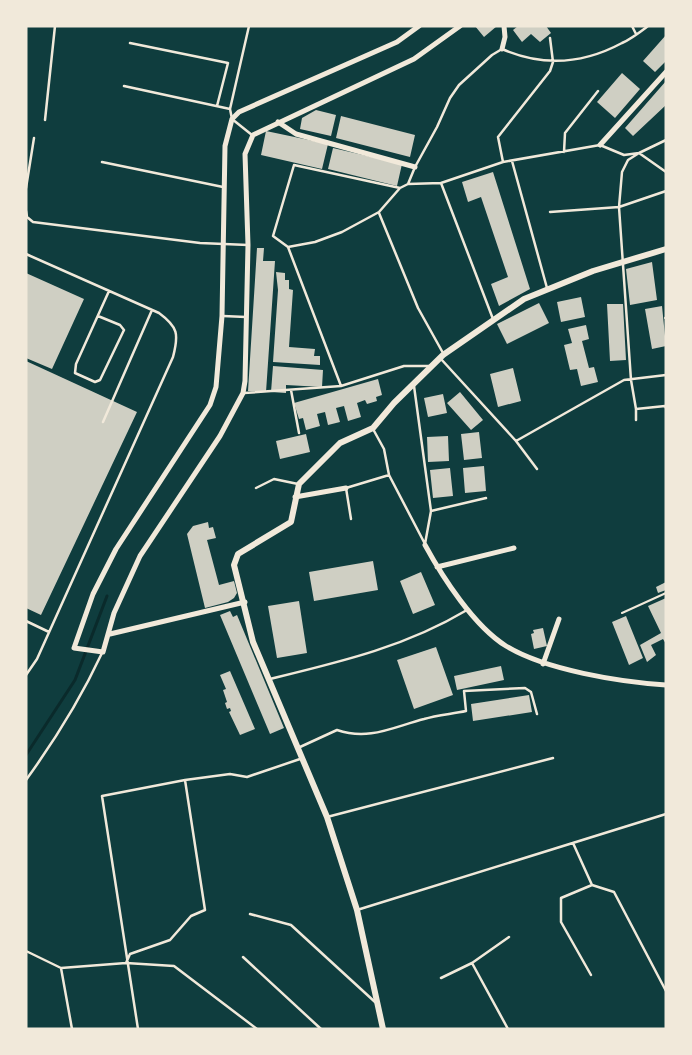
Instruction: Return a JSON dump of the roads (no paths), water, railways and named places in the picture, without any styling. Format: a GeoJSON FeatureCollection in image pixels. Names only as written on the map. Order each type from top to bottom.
{"type":"FeatureCollection","features":[{"type":"Feature","properties":{"kind":"street"},"geometry":{"type":"LineString","coordinates":[[419,26],[397,42],[239,112],[232,119],[225,146],[222,316],[216,387],[210,405],[116,549],[93,594],[74,648],[102,652],[110,634],[114,613],[140,556],[220,436],[243,393],[245,381],[248,246],[245,154],[253,135],[414,59],[460,26]]}},
{"type":"Feature","properties":{"kind":"street"},"geometry":{"type":"LineString","coordinates":[[502,49],[505,37],[504,26]]}},
{"type":"Feature","properties":{"kind":"street"},"geometry":{"type":"LineString","coordinates":[[600,145],[666,72]]}},
{"type":"Feature","properties":{"kind":"street"},"geometry":{"type":"LineString","coordinates":[[278,122],[296,134],[415,167]]}},
{"type":"Feature","properties":{"kind":"street"},"geometry":{"type":"LineString","coordinates":[[383,1029],[357,910],[327,817],[254,642],[235,559],[238,554],[291,522],[299,484],[340,442],[373,428],[394,403],[442,356],[493,319],[524,299],[548,289],[593,271],[666,248]]}},
{"type":"Feature","properties":{"kind":"street"},"geometry":{"type":"LineString","coordinates":[[295,497],[346,488]]}},
{"type":"Feature","properties":{"kind":"street"},"geometry":{"type":"LineString","coordinates":[[425,545],[437,567],[467,610],[505,646],[543,664],[666,685]]}},
{"type":"Feature","properties":{"kind":"street"},"geometry":{"type":"LineString","coordinates":[[437,567],[514,548]]}},
{"type":"Feature","properties":{"kind":"street"},"geometry":{"type":"LineString","coordinates":[[110,634],[245,602]]}},
{"type":"Feature","properties":{"kind":"street"},"geometry":{"type":"LineString","coordinates":[[543,664],[559,620]]}},
{"type":"Feature","properties":{"kind":"lane"},"geometry":{"type":"LineString","coordinates":[[45,120],[55,26]]}},
{"type":"Feature","properties":{"kind":"lane"},"geometry":{"type":"LineString","coordinates":[[249,26],[230,109],[232,119],[253,135]]}},
{"type":"Feature","properties":{"kind":"lane"},"geometry":{"type":"LineString","coordinates":[[632,26],[636,34]]}},
{"type":"Feature","properties":{"kind":"lane"},"geometry":{"type":"LineString","coordinates":[[408,184],[415,167],[438,127],[450,98],[459,85],[492,55],[502,49],[522,58],[553,62],[584,59],[625,42],[648,26]]}},
{"type":"Feature","properties":{"kind":"lane"},"geometry":{"type":"LineString","coordinates":[[503,162],[498,137],[550,71],[553,62],[550,38]]}},
{"type":"Feature","properties":{"kind":"lane"},"geometry":{"type":"LineString","coordinates":[[130,43],[228,63],[217,106]]}},
{"type":"Feature","properties":{"kind":"lane"},"geometry":{"type":"LineString","coordinates":[[124,86],[230,109]]}},
{"type":"Feature","properties":{"kind":"lane"},"geometry":{"type":"LineString","coordinates":[[564,152],[565,133],[598,91]]}},
{"type":"Feature","properties":{"kind":"lane"},"geometry":{"type":"LineString","coordinates":[[26,188],[34,138]]}},
{"type":"Feature","properties":{"kind":"lane"},"geometry":{"type":"LineString","coordinates":[[636,420],[631,380],[619,207],[622,172],[628,160],[666,140]]}},
{"type":"Feature","properties":{"kind":"lane"},"geometry":{"type":"LineString","coordinates":[[288,247],[314,242],[342,232],[379,212],[400,188],[408,184],[441,183],[512,160],[600,145],[624,155],[639,153],[666,172]]}},
{"type":"Feature","properties":{"kind":"lane"},"geometry":{"type":"LineString","coordinates":[[512,160],[548,289]]}},
{"type":"Feature","properties":{"kind":"lane"},"geometry":{"type":"LineString","coordinates":[[102,162],[223,187]]}},
{"type":"Feature","properties":{"kind":"lane"},"geometry":{"type":"LineString","coordinates":[[341,386],[288,247],[273,236],[294,165],[400,188]]}},
{"type":"Feature","properties":{"kind":"lane"},"geometry":{"type":"LineString","coordinates":[[441,183],[493,319]]}},
{"type":"Feature","properties":{"kind":"lane"},"geometry":{"type":"LineString","coordinates":[[550,212],[619,207],[666,191]]}},
{"type":"Feature","properties":{"kind":"lane"},"geometry":{"type":"LineString","coordinates":[[26,212],[27,217],[34,222],[248,246]]}},
{"type":"Feature","properties":{"kind":"lane"},"geometry":{"type":"LineString","coordinates":[[379,212],[418,308],[442,356],[516,441],[537,469]]}},
{"type":"Feature","properties":{"kind":"lane"},"geometry":{"type":"LineString","coordinates":[[26,254],[152,310],[172,323],[178,339],[173,357],[49,632],[26,675]]}},
{"type":"Feature","properties":{"kind":"lane"},"geometry":{"type":"LineString","coordinates":[[98,316],[120,325],[124,330],[100,380],[95,382],[75,373],[76,364],[109,290]]}},
{"type":"Feature","properties":{"kind":"lane"},"geometry":{"type":"LineString","coordinates":[[103,422],[152,310]]}},
{"type":"Feature","properties":{"kind":"lane"},"geometry":{"type":"LineString","coordinates":[[222,316],[246,317]]}},
{"type":"Feature","properties":{"kind":"lane"},"geometry":{"type":"LineString","coordinates":[[243,393],[341,386],[404,366],[432,366]]}},
{"type":"Feature","properties":{"kind":"lane"},"geometry":{"type":"LineString","coordinates":[[516,441],[624,380],[666,375]]}},
{"type":"Feature","properties":{"kind":"lane"},"geometry":{"type":"LineString","coordinates":[[414,385],[431,511],[425,545]]}},
{"type":"Feature","properties":{"kind":"lane"},"geometry":{"type":"LineString","coordinates":[[291,390],[299,433]]}},
{"type":"Feature","properties":{"kind":"lane"},"geometry":{"type":"LineString","coordinates":[[636,410],[664,406],[666,408]]}},
{"type":"Feature","properties":{"kind":"lane"},"geometry":{"type":"LineString","coordinates":[[373,428],[384,450],[389,475],[425,545]]}},
{"type":"Feature","properties":{"kind":"lane"},"geometry":{"type":"LineString","coordinates":[[351,519],[346,488],[389,475]]}},
{"type":"Feature","properties":{"kind":"lane"},"geometry":{"type":"LineString","coordinates":[[256,488],[274,479],[299,484]]}},
{"type":"Feature","properties":{"kind":"lane"},"geometry":{"type":"LineString","coordinates":[[431,511],[486,498]]}},
{"type":"Feature","properties":{"kind":"lane"},"geometry":{"type":"LineString","coordinates":[[270,679],[367,655],[445,624],[467,610]]}},
{"type":"Feature","properties":{"kind":"lane"},"geometry":{"type":"LineString","coordinates":[[26,621],[49,632]]}},
{"type":"Feature","properties":{"kind":"lane"},"geometry":{"type":"LineString","coordinates":[[26,780],[47,751],[84,690],[102,652]]}},
{"type":"Feature","properties":{"kind":"lane"},"geometry":{"type":"LineString","coordinates":[[298,748],[338,730],[352,736],[371,734],[425,718],[466,711],[464,691],[525,688],[531,692],[537,714]]}},
{"type":"Feature","properties":{"kind":"lane"},"geometry":{"type":"LineString","coordinates":[[138,1029],[126,963],[102,796],[185,780],[230,774],[247,776],[303,758]]}},
{"type":"Feature","properties":{"kind":"lane"},"geometry":{"type":"LineString","coordinates":[[327,817],[553,758]]}},
{"type":"Feature","properties":{"kind":"lane"},"geometry":{"type":"LineString","coordinates":[[126,963],[130,954],[170,940],[191,916],[205,910],[185,780]]}},
{"type":"Feature","properties":{"kind":"lane"},"geometry":{"type":"LineString","coordinates":[[357,910],[666,814]]}},
{"type":"Feature","properties":{"kind":"lane"},"geometry":{"type":"LineString","coordinates":[[572,843],[592,885]]}},
{"type":"Feature","properties":{"kind":"lane"},"geometry":{"type":"LineString","coordinates":[[591,975],[561,922],[561,898],[592,885],[614,892],[666,991]]}},
{"type":"Feature","properties":{"kind":"lane"},"geometry":{"type":"LineString","coordinates":[[250,914],[291,926],[378,1005]]}},
{"type":"Feature","properties":{"kind":"lane"},"geometry":{"type":"LineString","coordinates":[[441,978],[472,963],[510,937]]}},
{"type":"Feature","properties":{"kind":"lane"},"geometry":{"type":"LineString","coordinates":[[26,951],[61,968],[126,963],[174,966],[257,1029]]}},
{"type":"Feature","properties":{"kind":"lane"},"geometry":{"type":"LineString","coordinates":[[242,957],[321,1029]]}},
{"type":"Feature","properties":{"kind":"lane"},"geometry":{"type":"LineString","coordinates":[[472,963],[508,1029]]}},
{"type":"Feature","properties":{"kind":"lane"},"geometry":{"type":"LineString","coordinates":[[61,968],[72,1029]]}},
{"type":"Feature","properties":{"kind":"waterway"},"geometry":{"type":"LineString","coordinates":[[26,755],[75,680],[107,596]]}}]}
